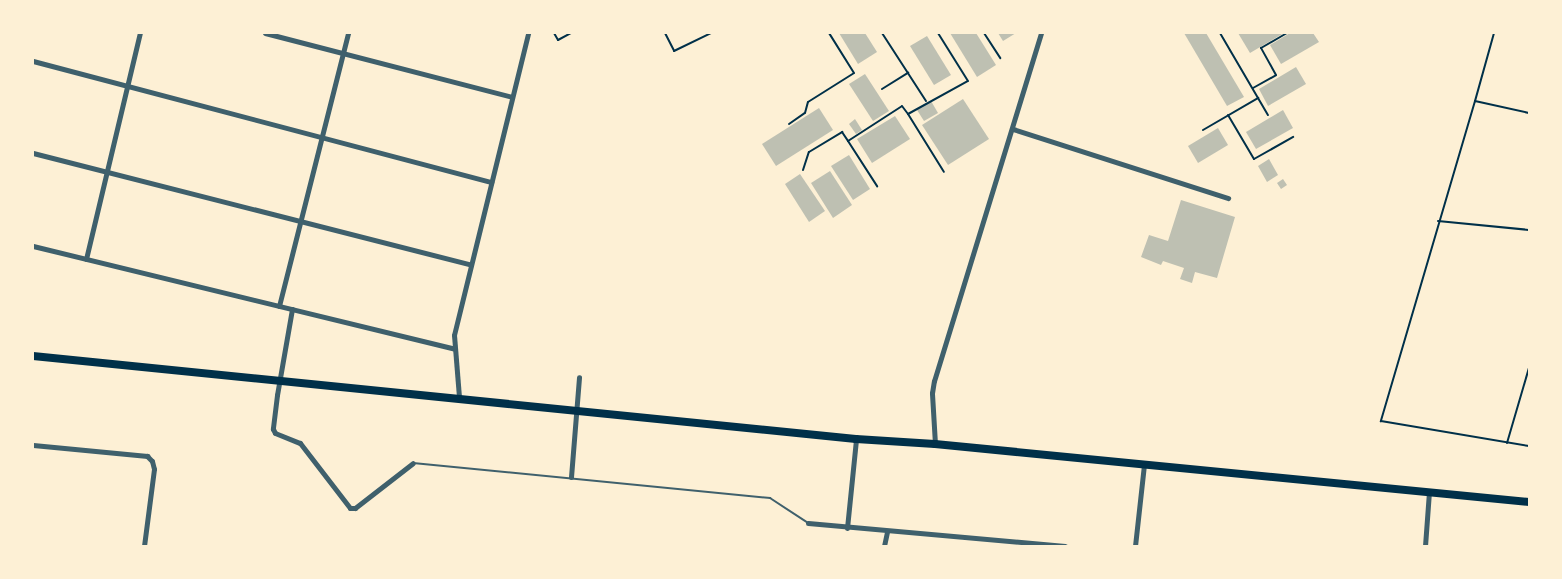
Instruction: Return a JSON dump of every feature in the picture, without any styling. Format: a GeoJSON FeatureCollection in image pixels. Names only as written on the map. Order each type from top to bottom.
{"type":"FeatureCollection","features":[{"type":"Feature","properties":{"kind":"main road"},"geometry":{"type":"LineString","coordinates":[[33,356],[459,397],[856,439],[935,444],[1529,501]]}},
{"type":"Feature","properties":{"kind":"street"},"geometry":{"type":"LineString","coordinates":[[86,259],[140,33]]}},
{"type":"Feature","properties":{"kind":"street"},"geometry":{"type":"LineString","coordinates":[[265,33],[512,97]]}},
{"type":"Feature","properties":{"kind":"street"},"geometry":{"type":"LineString","coordinates":[[279,306],[348,33]]}},
{"type":"Feature","properties":{"kind":"street"},"geometry":{"type":"LineString","coordinates":[[459,397],[453,349],[454,335],[528,33]]}},
{"type":"Feature","properties":{"kind":"street"},"geometry":{"type":"LineString","coordinates":[[935,444],[932,393],[934,381],[1041,33]]}},
{"type":"Feature","properties":{"kind":"street"},"geometry":{"type":"LineString","coordinates":[[33,61],[491,182]]}},
{"type":"Feature","properties":{"kind":"street"},"geometry":{"type":"LineString","coordinates":[[1013,129],[1228,198]]}},
{"type":"Feature","properties":{"kind":"street"},"geometry":{"type":"LineString","coordinates":[[33,153],[471,265]]}},
{"type":"Feature","properties":{"kind":"street"},"geometry":{"type":"LineString","coordinates":[[33,246],[453,349]]}},
{"type":"Feature","properties":{"kind":"street"},"geometry":{"type":"LineString","coordinates":[[291,309],[273,429],[275,433],[300,442],[350,508],[355,508],[413,463]]}},
{"type":"Feature","properties":{"kind":"street"},"geometry":{"type":"LineString","coordinates":[[571,477],[579,377]]}},
{"type":"Feature","properties":{"kind":"street"},"geometry":{"type":"LineString","coordinates":[[847,528],[856,439]]}},
{"type":"Feature","properties":{"kind":"street"},"geometry":{"type":"LineString","coordinates":[[33,445],[147,456],[152,461],[154,469],[144,546]]}},
{"type":"Feature","properties":{"kind":"street"},"geometry":{"type":"LineString","coordinates":[[1135,546],[1144,464]]}},
{"type":"Feature","properties":{"kind":"street"},"geometry":{"type":"LineString","coordinates":[[1425,546],[1429,492]]}},
{"type":"Feature","properties":{"kind":"street"},"geometry":{"type":"LineString","coordinates":[[808,523],[887,532],[1065,546]]}},
{"type":"Feature","properties":{"kind":"street"},"geometry":{"type":"LineString","coordinates":[[884,546],[887,532]]}},
{"type":"Feature","properties":{"kind":"lane"},"geometry":{"type":"LineString","coordinates":[[413,463],[770,498],[808,523]]}},
{"type":"Feature","properties":{"kind":"path"},"geometry":{"type":"LineString","coordinates":[[554,33],[558,40],[571,33]]}},
{"type":"Feature","properties":{"kind":"path"},"geometry":{"type":"LineString","coordinates":[[665,33],[674,51],[711,33]]}},
{"type":"Feature","properties":{"kind":"path"},"geometry":{"type":"LineString","coordinates":[[789,124],[805,113],[808,102],[854,73],[829,33]]}},
{"type":"Feature","properties":{"kind":"path"},"geometry":{"type":"LineString","coordinates":[[882,33],[927,102]]}},
{"type":"Feature","properties":{"kind":"path"},"geometry":{"type":"LineString","coordinates":[[908,114],[968,81],[938,33]]}},
{"type":"Feature","properties":{"kind":"path"},"geometry":{"type":"LineString","coordinates":[[984,33],[1000,58]]}},
{"type":"Feature","properties":{"kind":"path"},"geometry":{"type":"LineString","coordinates":[[1220,33],[1268,115]]}},
{"type":"Feature","properties":{"kind":"path"},"geometry":{"type":"LineString","coordinates":[[1252,88],[1276,75],[1261,48],[1287,33]]}},
{"type":"Feature","properties":{"kind":"path"},"geometry":{"type":"LineString","coordinates":[[1494,33],[1381,421],[1529,446]]}},
{"type":"Feature","properties":{"kind":"path"},"geometry":{"type":"LineString","coordinates":[[882,90],[908,73]]}},
{"type":"Feature","properties":{"kind":"path"},"geometry":{"type":"LineString","coordinates":[[1203,130],[1258,98]]}},
{"type":"Feature","properties":{"kind":"path"},"geometry":{"type":"LineString","coordinates":[[1475,101],[1529,113]]}},
{"type":"Feature","properties":{"kind":"path"},"geometry":{"type":"LineString","coordinates":[[848,141],[902,106],[944,172]]}},
{"type":"Feature","properties":{"kind":"path"},"geometry":{"type":"LineString","coordinates":[[1228,115],[1254,159],[1293,137]]}},
{"type":"Feature","properties":{"kind":"path"},"geometry":{"type":"LineString","coordinates":[[803,170],[809,152],[842,132],[877,186]]}},
{"type":"Feature","properties":{"kind":"path"},"geometry":{"type":"LineString","coordinates":[[1438,221],[1529,230]]}},
{"type":"Feature","properties":{"kind":"path"},"geometry":{"type":"LineString","coordinates":[[1507,442],[1529,368]]}},
{"type":"Feature","properties":{"kind":"building"},"geometry":{"type":"Polygon","coordinates":[[[839,33],[865,33],[877,52],[858,64],[839,33]]]}},
{"type":"Feature","properties":{"kind":"building"},"geometry":{"type":"Polygon","coordinates":[[[950,33],[976,33],[996,65],[977,77],[950,33]]]}},
{"type":"Feature","properties":{"kind":"building"},"geometry":{"type":"Polygon","coordinates":[[[998,33],[1016,33],[1003,41],[998,33]]]}},
{"type":"Feature","properties":{"kind":"building"},"geometry":{"type":"Polygon","coordinates":[[[1184,33],[1206,33],[1244,97],[1227,106],[1184,33]]]}},
{"type":"Feature","properties":{"kind":"building"},"geometry":{"type":"Polygon","coordinates":[[[1238,33],[1284,33],[1250,53],[1238,33]]]}},
{"type":"Feature","properties":{"kind":"building"},"geometry":{"type":"Polygon","coordinates":[[[1290,33],[1313,33],[1319,42],[1281,64],[1270,45],[1290,33]]]}},
{"type":"Feature","properties":{"kind":"building"},"geometry":{"type":"Polygon","coordinates":[[[927,36],[951,75],[934,85],[910,46],[927,36]]]}},
{"type":"Feature","properties":{"kind":"building"},"geometry":{"type":"Polygon","coordinates":[[[1296,67],[1306,84],[1268,106],[1259,89],[1296,67]]]}},
{"type":"Feature","properties":{"kind":"building"},"geometry":{"type":"Polygon","coordinates":[[[865,74],[889,111],[873,121],[849,84],[865,74]]]}},
{"type":"Feature","properties":{"kind":"building"},"geometry":{"type":"Polygon","coordinates":[[[963,99],[989,139],[948,165],[922,125],[963,99]]]}},
{"type":"Feature","properties":{"kind":"building"},"geometry":{"type":"Polygon","coordinates":[[[931,101],[938,113],[924,121],[917,110],[931,101]]]}},
{"type":"Feature","properties":{"kind":"building"},"geometry":{"type":"Polygon","coordinates":[[[819,108],[833,130],[776,166],[762,144],[819,108]]]}},
{"type":"Feature","properties":{"kind":"building"},"geometry":{"type":"Polygon","coordinates":[[[1283,110],[1293,128],[1256,149],[1246,132],[1283,110]]]}},
{"type":"Feature","properties":{"kind":"building"},"geometry":{"type":"Polygon","coordinates":[[[895,116],[910,139],[872,163],[857,139],[895,116]]]}},
{"type":"Feature","properties":{"kind":"building"},"geometry":{"type":"Polygon","coordinates":[[[855,119],[862,130],[856,134],[849,124],[855,119]]]}},
{"type":"Feature","properties":{"kind":"building"},"geometry":{"type":"Polygon","coordinates":[[[1218,128],[1228,145],[1198,163],[1188,146],[1218,128]]]}},
{"type":"Feature","properties":{"kind":"building"},"geometry":{"type":"Polygon","coordinates":[[[849,155],[870,189],[853,200],[831,166],[849,155]]]}},
{"type":"Feature","properties":{"kind":"building"},"geometry":{"type":"Polygon","coordinates":[[[1269,159],[1278,175],[1267,182],[1258,166],[1269,159]]]}},
{"type":"Feature","properties":{"kind":"building"},"geometry":{"type":"Polygon","coordinates":[[[830,171],[852,205],[833,218],[811,183],[830,171]]]}},
{"type":"Feature","properties":{"kind":"building"},"geometry":{"type":"Polygon","coordinates":[[[800,174],[825,211],[809,222],[785,184],[800,174]]]}},
{"type":"Feature","properties":{"kind":"building"},"geometry":{"type":"Polygon","coordinates":[[[1283,179],[1287,185],[1281,189],[1277,183],[1283,179]]]}},
{"type":"Feature","properties":{"kind":"building"},"geometry":{"type":"Polygon","coordinates":[[[1181,200],[1235,217],[1217,278],[1195,272],[1192,283],[1180,279],[1184,268],[1163,261],[1161,265],[1141,257],[1149,235],[1168,241],[1181,200]]]}}]}
